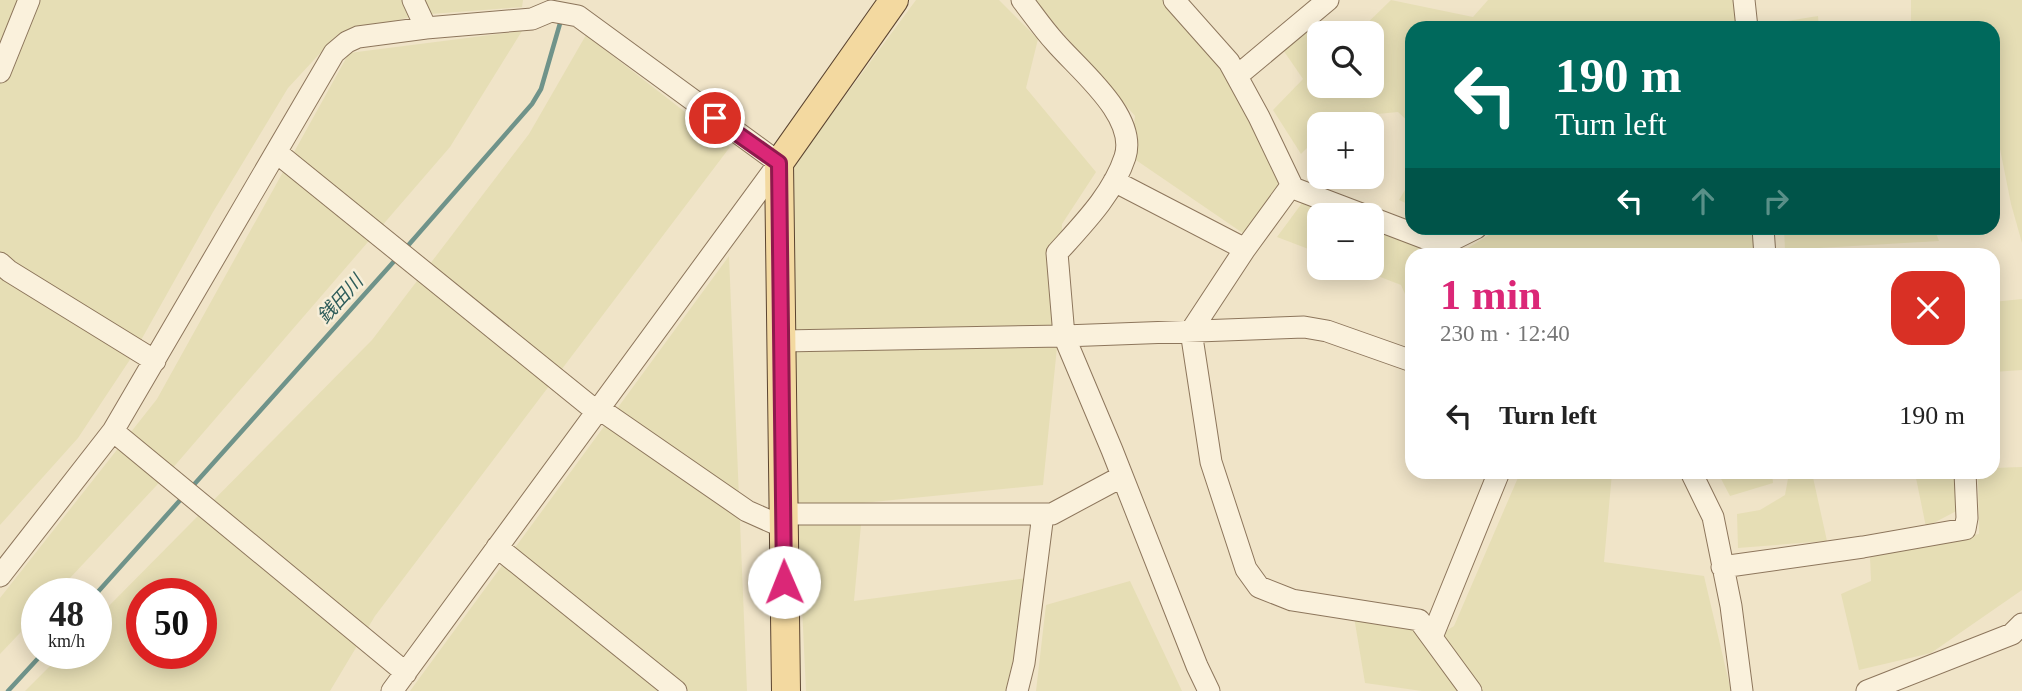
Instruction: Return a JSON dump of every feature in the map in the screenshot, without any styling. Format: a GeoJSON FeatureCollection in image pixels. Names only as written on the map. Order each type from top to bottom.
{"type":"FeatureCollection","features":[{"type":"Feature","properties":{"kind":"main road"},"geometry":{"type":"LineString","coordinates":[[786,691],[779,163],[894,0]]}},
{"type":"Feature","properties":{"kind":"street"},"geometry":{"type":"LineString","coordinates":[[0,72],[29,0]]}},
{"type":"Feature","properties":{"kind":"street"},"geometry":{"type":"LineString","coordinates":[[413,0],[426,28]]}},
{"type":"Feature","properties":{"kind":"street"},"geometry":{"type":"LineString","coordinates":[[1022,0],[1112,104],[1127,135],[1126,155],[1114,181],[1093,214],[1057,253],[1064,336],[1112,450],[1196,666],[1209,691]]}},
{"type":"Feature","properties":{"kind":"street"},"geometry":{"type":"LineString","coordinates":[[1174,0],[1229,62],[1293,188],[1332,203]]}},
{"type":"Feature","properties":{"kind":"street"},"geometry":{"type":"LineString","coordinates":[[1237,76],[1328,0]]}},
{"type":"Feature","properties":{"kind":"street"},"geometry":{"type":"LineString","coordinates":[[1744,0],[1746,21]]}},
{"type":"Feature","properties":{"kind":"street"},"geometry":{"type":"LineString","coordinates":[[0,576],[113,432],[334,53],[358,37],[532,19],[551,11],[580,8],[779,163],[392,691]]}},
{"type":"Feature","properties":{"kind":"street"},"geometry":{"type":"LineString","coordinates":[[276,152],[597,410],[747,511],[784,520],[1052,514],[1121,477]]}},
{"type":"Feature","properties":{"kind":"street"},"geometry":{"type":"LineString","coordinates":[[1114,181],[1148,196],[1245,249]]}},
{"type":"Feature","properties":{"kind":"street"},"geometry":{"type":"LineString","coordinates":[[1293,188],[1288,190],[1245,249],[1191,331],[1211,462],[1246,569],[1259,587],[1292,600],[1419,620],[1471,691]]}},
{"type":"Feature","properties":{"kind":"street"},"geometry":{"type":"LineString","coordinates":[[1384,223],[1405,231]]}},
{"type":"Feature","properties":{"kind":"street"},"geometry":{"type":"LineString","coordinates":[[1417,235],[1446,243],[1462,235]]}},
{"type":"Feature","properties":{"kind":"street"},"geometry":{"type":"LineString","coordinates":[[0,263],[155,361]]}},
{"type":"Feature","properties":{"kind":"street"},"geometry":{"type":"LineString","coordinates":[[782,341],[1064,336],[1304,327],[1327,331],[1405,359]]}},
{"type":"Feature","properties":{"kind":"street"},"geometry":{"type":"LineString","coordinates":[[113,432],[406,673]]}},
{"type":"Feature","properties":{"kind":"street"},"geometry":{"type":"LineString","coordinates":[[1433,638],[1496,479]]}},
{"type":"Feature","properties":{"kind":"street"},"geometry":{"type":"LineString","coordinates":[[1694,479],[1713,517],[1731,606],[1742,691]]}},
{"type":"Feature","properties":{"kind":"street"},"geometry":{"type":"LineString","coordinates":[[1723,567],[1965,529],[1965,479]]}},
{"type":"Feature","properties":{"kind":"street"},"geometry":{"type":"LineString","coordinates":[[1017,691],[1024,663],[1043,514]]}},
{"type":"Feature","properties":{"kind":"street"},"geometry":{"type":"LineString","coordinates":[[497,547],[676,691]]}},
{"type":"Feature","properties":{"kind":"street"},"geometry":{"type":"LineString","coordinates":[[1867,691],[2012,634],[2022,624]]}},
{"type":"Feature","properties":{"kind":"shaded area"},"geometry":{"type":"Polygon","coordinates":[[[0,0],[523,0],[522,7],[418,15],[336,36],[288,88],[213,212],[131,358],[78,438],[0,525],[0,0]]]}},
{"type":"Feature","properties":{"kind":"shaded area"},"geometry":{"type":"Polygon","coordinates":[[[916,0],[999,0],[1038,39],[1026,88],[1096,172],[1062,224],[1061,308],[1043,485],[863,503],[854,601],[1034,577],[1008,691],[806,691],[797,501],[789,172],[916,0]]]}},
{"type":"Feature","properties":{"kind":"shaded area"},"geometry":{"type":"Polygon","coordinates":[[[1034,0],[1173,0],[1209,40],[1289,180],[1250,238],[1130,156],[1135,116],[1034,0]]]}},
{"type":"Feature","properties":{"kind":"shaded area"},"geometry":{"type":"Polygon","coordinates":[[[1391,0],[1473,17],[1488,0],[1743,0],[1744,21],[1405,21],[1405,118],[1398,112],[1307,112],[1307,148],[1301,154],[1273,110],[1303,79],[1279,44],[1307,27],[1307,98],[1384,98],[1384,21],[1369,21],[1391,0]]]}},
{"type":"Feature","properties":{"kind":"shaded area"},"geometry":{"type":"Polygon","coordinates":[[[1911,0],[2022,0],[2022,243],[2000,149],[2000,21],[1911,21],[1911,0]]]}},
{"type":"Feature","properties":{"kind":"shaded area"},"geometry":{"type":"Polygon","coordinates":[[[1818,16],[1818,21],[1787,21],[1818,16]]]}},
{"type":"Feature","properties":{"kind":"shaded area"},"geometry":{"type":"Polygon","coordinates":[[[522,31],[450,147],[171,470],[70,578],[21,578],[21,632],[0,654],[0,598],[157,399],[349,53],[522,31]]]}},
{"type":"Feature","properties":{"kind":"shaded area"},"geometry":{"type":"Polygon","coordinates":[[[586,35],[730,147],[375,616],[330,691],[25,691],[47,669],[112,669],[112,603],[126,589],[126,669],[217,669],[217,578],[137,578],[372,340],[529,134],[586,35]]]}},
{"type":"Feature","properties":{"kind":"shaded area"},"geometry":{"type":"Polygon","coordinates":[[[1405,190],[1405,203],[1399,200],[1405,190]]]}},
{"type":"Feature","properties":{"kind":"shaded area"},"geometry":{"type":"Polygon","coordinates":[[[1305,199],[1316,203],[1307,203],[1307,248],[1277,237],[1305,199]]]}},
{"type":"Feature","properties":{"kind":"shaded area"},"geometry":{"type":"Polygon","coordinates":[[[1384,230],[1433,248],[1405,248],[1405,294],[1401,285],[1384,278],[1384,230]]]}},
{"type":"Feature","properties":{"kind":"shaded area"},"geometry":{"type":"Polygon","coordinates":[[[1489,235],[1758,235],[1759,248],[1468,248],[1489,235]]]}},
{"type":"Feature","properties":{"kind":"shaded area"},"geometry":{"type":"Polygon","coordinates":[[[1784,235],[1937,235],[1939,241],[1819,248],[1785,248],[1784,235]]]}},
{"type":"Feature","properties":{"kind":"shaded area"},"geometry":{"type":"Polygon","coordinates":[[[729,256],[747,691],[410,691],[729,256]]]}},
{"type":"Feature","properties":{"kind":"shaded area"},"geometry":{"type":"Polygon","coordinates":[[[2022,299],[2022,370],[2000,372],[2000,301],[2022,299]]]}},
{"type":"Feature","properties":{"kind":"shaded area"},"geometry":{"type":"Polygon","coordinates":[[[2022,467],[2022,590],[1931,653],[1859,670],[1841,594],[1871,581],[1870,557],[1979,534],[1978,479],[2000,479],[2000,468],[2022,467]]]}},
{"type":"Feature","properties":{"kind":"shaded area"},"geometry":{"type":"Polygon","coordinates":[[[1517,479],[1611,479],[1604,562],[1704,576],[1731,691],[1422,691],[1365,683],[1354,617],[1441,634],[1454,626],[1517,479]]]}},
{"type":"Feature","properties":{"kind":"shaded area"},"geometry":{"type":"Polygon","coordinates":[[[1721,479],[1773,479],[1773,483],[1730,496],[1721,479]]]}},
{"type":"Feature","properties":{"kind":"shaded area"},"geometry":{"type":"Polygon","coordinates":[[[1788,479],[1813,479],[1827,541],[1738,548],[1737,514],[1760,510],[1785,495],[1788,479]]]}},
{"type":"Feature","properties":{"kind":"shaded area"},"geometry":{"type":"Polygon","coordinates":[[[1916,479],[1962,479],[1964,507],[1926,527],[1916,479]]]}},
{"type":"Feature","properties":{"kind":"shaded area"},"geometry":{"type":"Polygon","coordinates":[[[1130,581],[1182,691],[1036,691],[1046,605],[1130,581]]]}},
{"type":"Feature","properties":{"kind":"waterway","name":"銭田川"},"geometry":{"type":"LineString","coordinates":[[405,249],[532,104],[541,89],[561,20]]}},
{"type":"Feature","properties":{"kind":"waterway","name":"銭田川"},"geometry":{"type":"LineString","coordinates":[[190,489],[397,258]]}},
{"type":"Feature","properties":{"kind":"waterway","name":"銭田川"},"geometry":{"type":"LineString","coordinates":[[110,578],[182,498]]}},
{"type":"Feature","properties":{"kind":"waterway","name":"銭田川"},"geometry":{"type":"LineString","coordinates":[[8,691],[28,669]]}},
{"type":"Feature","properties":{"kind":"route"},"geometry":{"type":"LineString","coordinates":[[715,118],[779,163],[784,582]]}}]}
